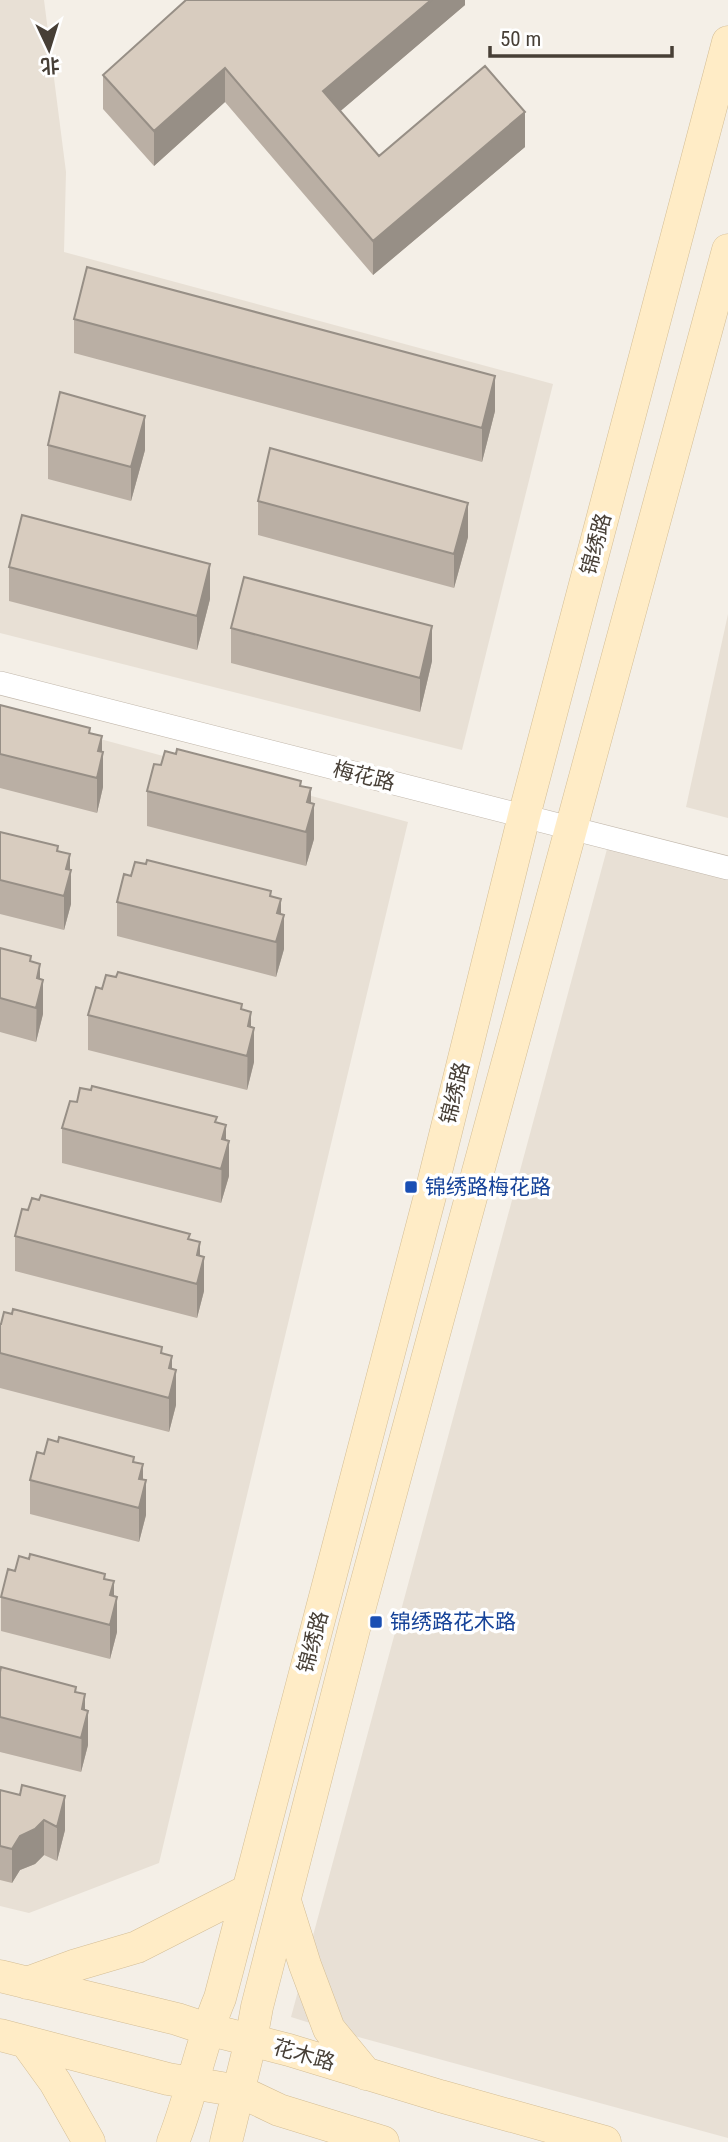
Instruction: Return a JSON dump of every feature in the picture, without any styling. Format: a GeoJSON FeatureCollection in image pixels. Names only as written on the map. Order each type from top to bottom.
{"type":"FeatureCollection","features":[{"type":"Feature","properties":{"kind":"main road","name":"锦绣路"},"geometry":{"type":"LineString","coordinates":[[173,2142],[184,2115],[206,2029],[220,1998],[431,1192],[524,816],[728,41]]}},
{"type":"Feature","properties":{"kind":"main road","name":"锦绣路"},"geometry":{"type":"LineString","coordinates":[[226,2142],[257,2007],[359,1612],[728,250]]}},
{"type":"Feature","properties":{"kind":"main road"},"geometry":{"type":"LineString","coordinates":[[14,1980],[137,1947],[247,1891]]}},
{"type":"Feature","properties":{"kind":"main road"},"geometry":{"type":"LineString","coordinates":[[285,1901],[329,2029],[366,2074]]}},
{"type":"Feature","properties":{"kind":"main road","name":"花木路"},"geometry":{"type":"LineString","coordinates":[[14,1980],[177,2019],[605,2142]]}},
{"type":"Feature","properties":{"kind":"main road"},"geometry":{"type":"LineString","coordinates":[[13,2039],[192,2084],[239,2091],[279,2110],[383,2142]]}},
{"type":"Feature","properties":{"kind":"main road"},"geometry":{"type":"LineString","coordinates":[[13,2039],[55,2082],[89,2142]]}},
{"type":"Feature","properties":{"kind":"street","name":"梅花路"},"geometry":{"type":"LineString","coordinates":[[0,683],[728,869]]}},
{"type":"Feature","properties":{"kind":"shaded area"},"geometry":{"type":"Polygon","coordinates":[[[0,0],[44,0],[66,172],[64,252],[553,384],[462,750],[0,633],[0,0]]]}},
{"type":"Feature","properties":{"kind":"shaded area"},"geometry":{"type":"Polygon","coordinates":[[[728,614],[728,818],[686,807],[728,614]]]}},
{"type":"Feature","properties":{"kind":"shaded area"},"geometry":{"type":"Polygon","coordinates":[[[0,712],[408,822],[159,1863],[29,1913],[0,1906],[0,712]]]}},
{"type":"Feature","properties":{"kind":"shaded area"},"geometry":{"type":"Polygon","coordinates":[[[610,838],[728,869],[728,2138],[291,2017],[610,838]]]}},
{"type":"Feature","properties":{"kind":"building"},"geometry":{"type":"Polygon","coordinates":[[[186,0],[431,0],[323,91],[379,156],[485,66],[525,112],[373,241],[225,68],[154,131],[103,75],[186,0]]]}},
{"type":"Feature","properties":{"kind":"building"},"geometry":{"type":"Polygon","coordinates":[[[87,267],[495,376],[482,428],[74,319],[87,267]]]}},
{"type":"Feature","properties":{"kind":"building"},"geometry":{"type":"Polygon","coordinates":[[[60,392],[145,416],[131,467],[48,445],[60,392]]]}},
{"type":"Feature","properties":{"kind":"building"},"geometry":{"type":"Polygon","coordinates":[[[270,448],[468,503],[454,554],[258,501],[270,448]]]}},
{"type":"Feature","properties":{"kind":"building"},"geometry":{"type":"Polygon","coordinates":[[[22,515],[210,564],[197,616],[9,567],[22,515]]]}},
{"type":"Feature","properties":{"kind":"building"},"geometry":{"type":"Polygon","coordinates":[[[244,577],[432,626],[420,678],[231,628],[244,577]]]}},
{"type":"Feature","properties":{"kind":"building"},"geometry":{"type":"Polygon","coordinates":[[[0,705],[90,728],[89,733],[102,736],[98,751],[103,752],[97,778],[0,754],[0,705]]]}},
{"type":"Feature","properties":{"kind":"building"},"geometry":{"type":"Polygon","coordinates":[[[177,749],[301,781],[300,786],[311,788],[307,802],[314,804],[306,832],[147,791],[154,764],[161,765],[165,751],[176,754],[177,749]]]}},
{"type":"Feature","properties":{"kind":"building"},"geometry":{"type":"Polygon","coordinates":[[[0,832],[58,846],[57,851],[70,854],[66,869],[71,870],[64,896],[0,880],[0,832]]]}},
{"type":"Feature","properties":{"kind":"building"},"geometry":{"type":"Polygon","coordinates":[[[147,860],[271,891],[270,896],[281,899],[277,913],[284,915],[276,942],[117,902],[124,874],[131,876],[135,862],[146,864],[147,860]]]}},
{"type":"Feature","properties":{"kind":"building"},"geometry":{"type":"Polygon","coordinates":[[[0,948],[31,956],[30,961],[40,964],[37,978],[43,980],[36,1008],[0,998],[0,948]]]}},
{"type":"Feature","properties":{"kind":"building"},"geometry":{"type":"Polygon","coordinates":[[[118,972],[242,1004],[241,1009],[251,1012],[248,1026],[254,1028],[247,1056],[88,1015],[96,987],[102,989],[106,975],[116,977],[118,972]]]}},
{"type":"Feature","properties":{"kind":"building"},"geometry":{"type":"Polygon","coordinates":[[[92,1086],[217,1117],[215,1122],[226,1125],[222,1139],[229,1141],[221,1169],[62,1128],[70,1101],[77,1102],[80,1088],[91,1090],[92,1086]]]}},
{"type":"Feature","properties":{"kind":"building"},"geometry":{"type":"Polygon","coordinates":[[[41,1195],[190,1234],[188,1239],[200,1242],[197,1255],[204,1257],[197,1284],[15,1236],[22,1209],[28,1210],[32,1198],[39,1200],[41,1195]]]}},
{"type":"Feature","properties":{"kind":"building"},"geometry":{"type":"Polygon","coordinates":[[[13,1309],[162,1347],[161,1353],[172,1356],[169,1368],[176,1370],[169,1398],[0,1353],[0,1324],[4,1312],[12,1314],[13,1309]]]}},
{"type":"Feature","properties":{"kind":"building"},"geometry":{"type":"Polygon","coordinates":[[[59,1437],[134,1457],[133,1462],[143,1464],[139,1479],[146,1480],[139,1508],[30,1480],[37,1452],[44,1454],[48,1439],[58,1442],[59,1437]]]}},
{"type":"Feature","properties":{"kind":"building"},"geometry":{"type":"Polygon","coordinates":[[[30,1554],[105,1574],[104,1579],[114,1581],[110,1595],[117,1597],[110,1625],[1,1597],[8,1569],[15,1571],[19,1556],[29,1559],[30,1554]]]}},
{"type":"Feature","properties":{"kind":"building"},"geometry":{"type":"Polygon","coordinates":[[[1,1667],[76,1687],[75,1692],[85,1694],[82,1709],[88,1711],[81,1738],[0,1717],[1,1667]]]}},
{"type":"Feature","properties":{"kind":"building"},"geometry":{"type":"Polygon","coordinates":[[[22,1785],[65,1796],[57,1827],[44,1820],[35,1829],[20,1836],[12,1849],[0,1846],[0,1790],[20,1795],[22,1785]]]}},
{"type":"Feature","properties":{"kind":"place","name":"锦绣路梅花路"},"geometry":{"type":"Point","coordinates":[411,1187]}},
{"type":"Feature","properties":{"kind":"place","name":"锦绣路花木路"},"geometry":{"type":"Point","coordinates":[376,1622]}}]}
